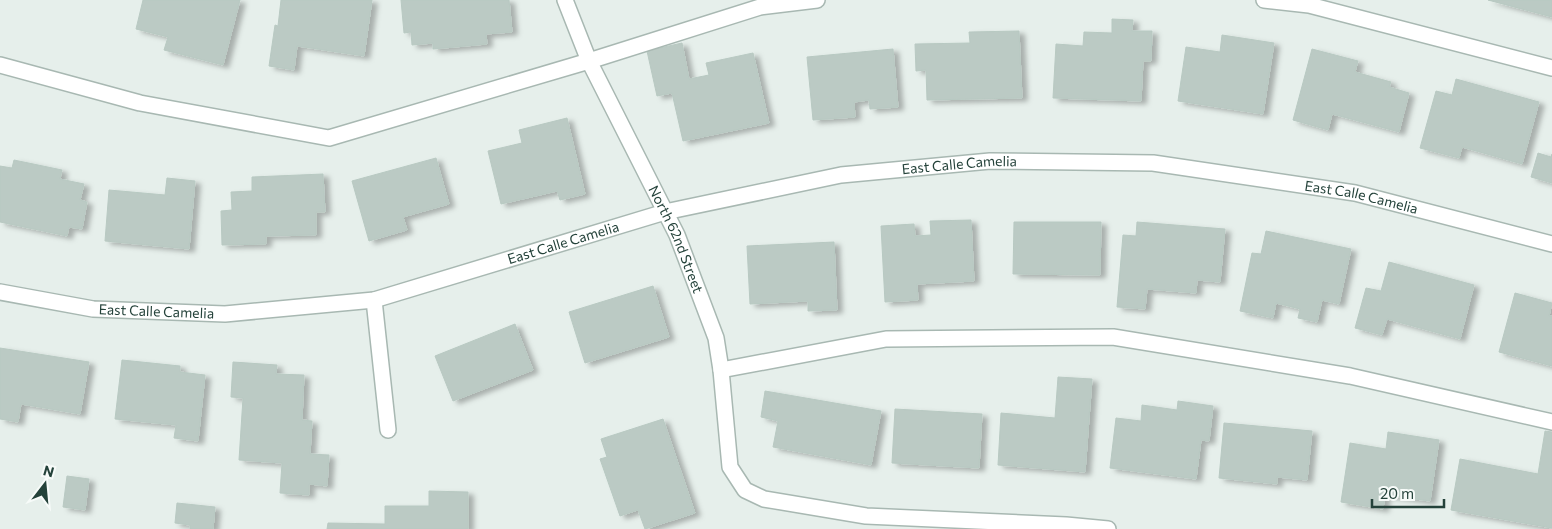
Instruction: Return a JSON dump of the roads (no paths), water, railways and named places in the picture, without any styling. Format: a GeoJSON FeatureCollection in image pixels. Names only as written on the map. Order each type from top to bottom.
{"type":"FeatureCollection","features":[{"type":"Feature","properties":{"kind":"street","name":"North 62nd Street"},"geometry":{"type":"LineString","coordinates":[[564,0],[589,61],[677,235],[716,338],[730,466],[745,490],[764,499],[866,516],[1066,525],[1108,529]]}},
{"type":"Feature","properties":{"kind":"street"},"geometry":{"type":"LineString","coordinates":[[0,65],[140,103],[329,138],[589,61],[760,7],[817,0]]}},
{"type":"Feature","properties":{"kind":"street"},"geometry":{"type":"LineString","coordinates":[[1264,0],[1309,4],[1552,68]]}},
{"type":"Feature","properties":{"kind":"street","name":"East Calle Camelia"},"geometry":{"type":"LineString","coordinates":[[0,292],[93,310],[225,314],[374,300],[666,212],[841,175],[990,161],[1152,162],[1355,193],[1552,244]]}},
{"type":"Feature","properties":{"kind":"street"},"geometry":{"type":"LineString","coordinates":[[374,300],[388,430]]}},
{"type":"Feature","properties":{"kind":"street"},"geometry":{"type":"LineString","coordinates":[[721,370],[886,339],[1113,337],[1350,376],[1552,422]]}}]}
